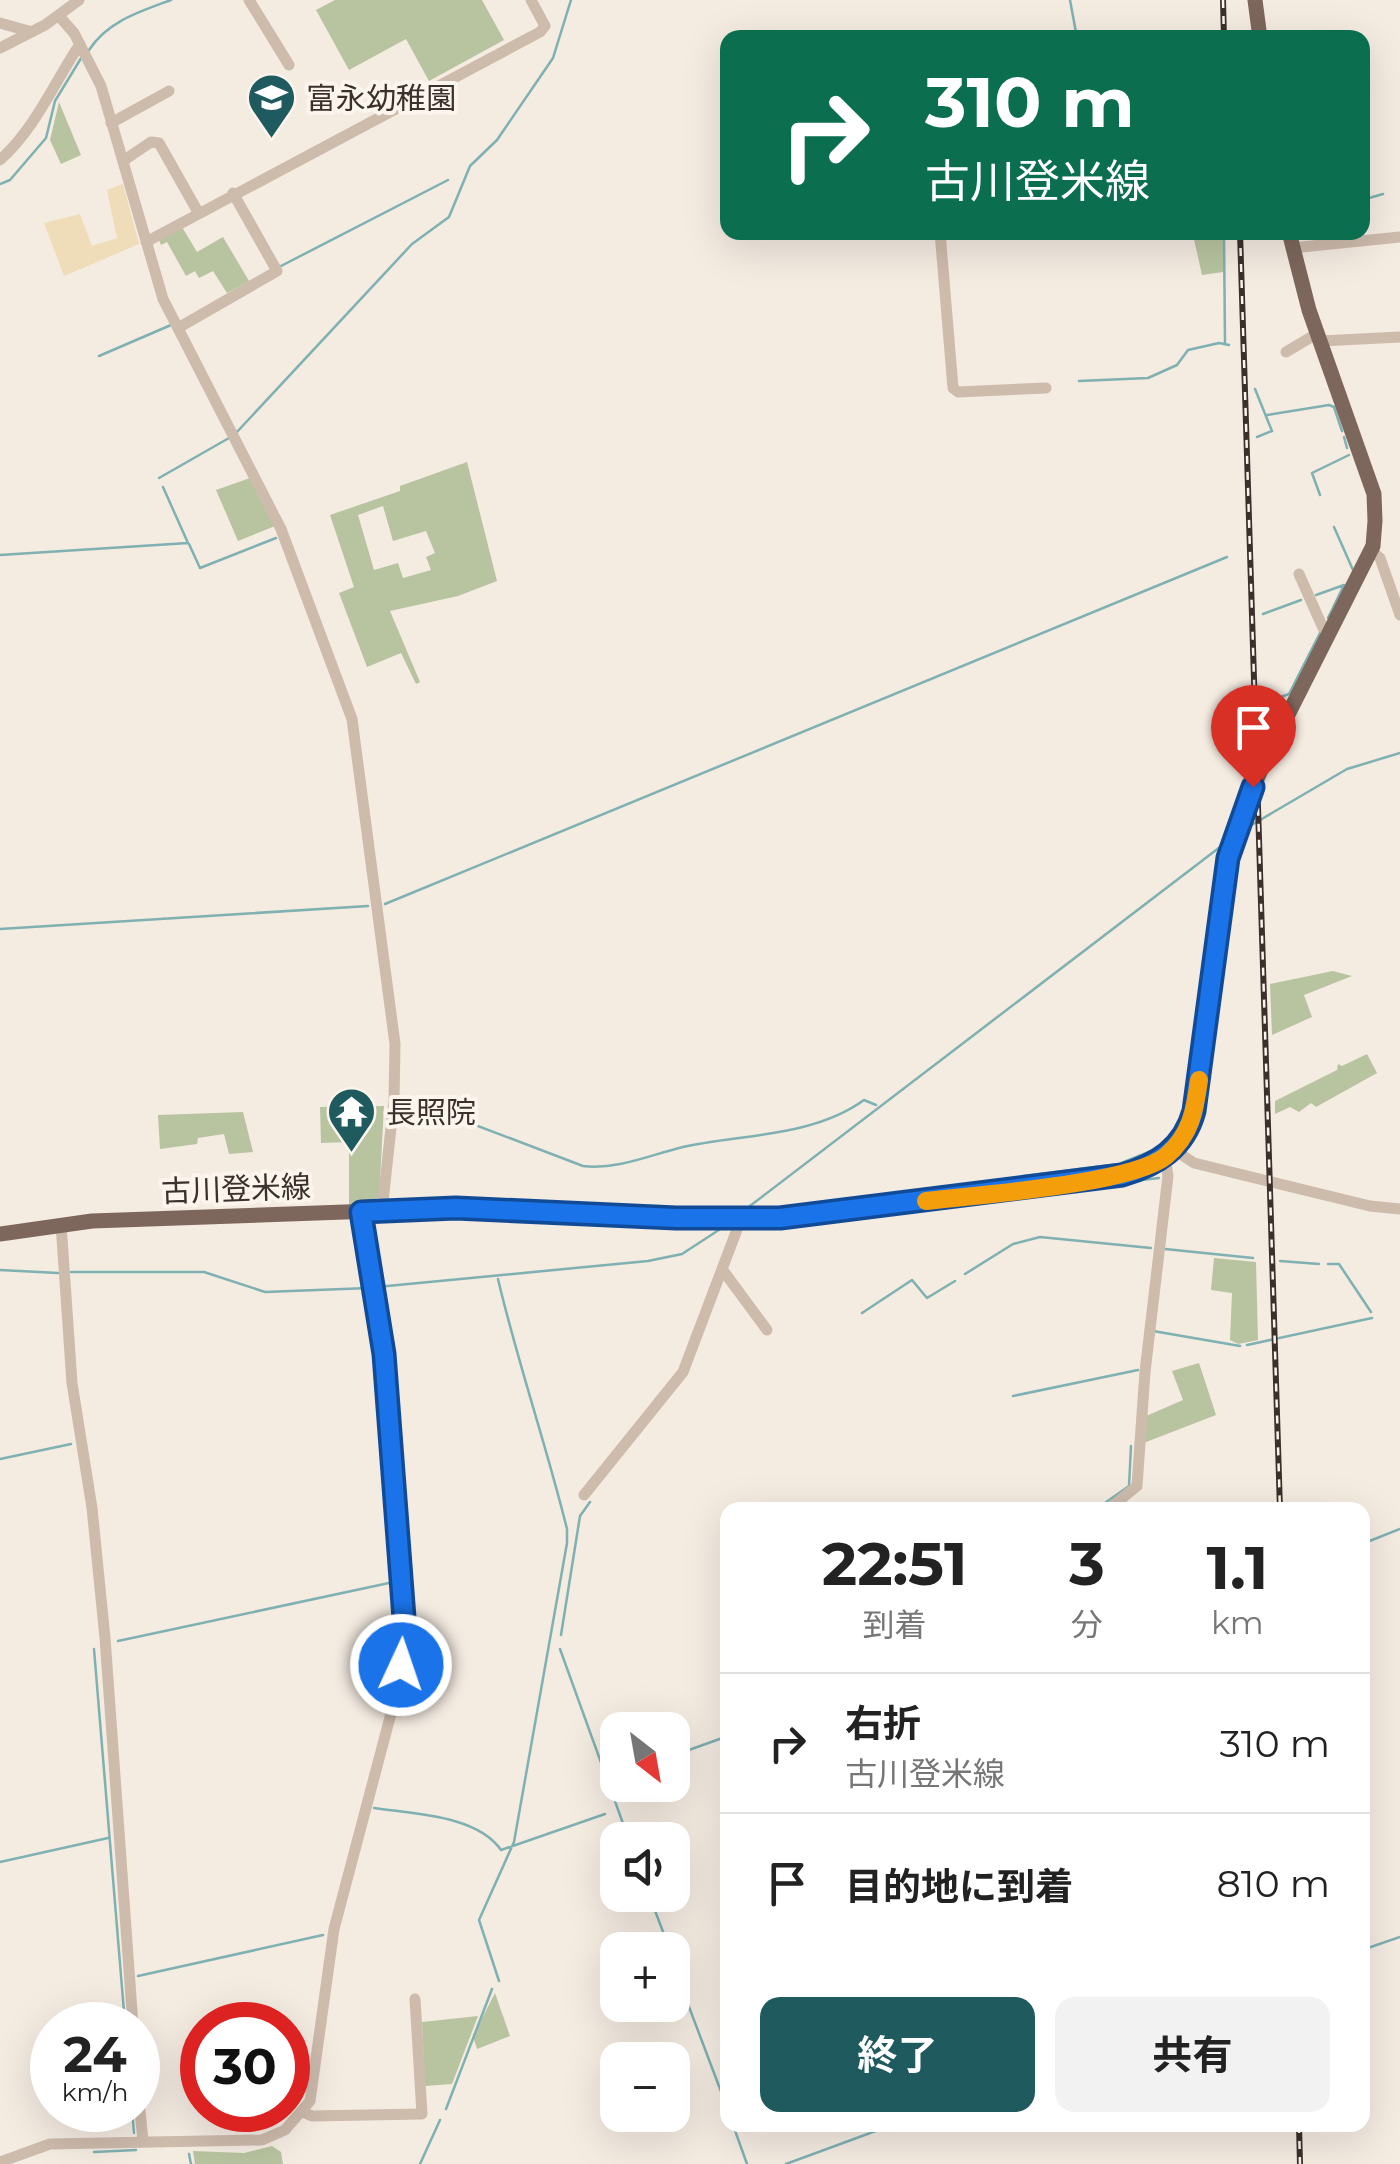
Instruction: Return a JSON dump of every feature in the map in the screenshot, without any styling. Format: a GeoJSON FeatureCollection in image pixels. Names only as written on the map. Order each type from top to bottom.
{"type":"FeatureCollection","features":[{"type":"Feature","properties":{"kind":"main road"},"geometry":{"type":"LineString","coordinates":[[1255,0],[1259,30]]}},
{"type":"Feature","properties":{"kind":"main road"},"geometry":{"type":"LineString","coordinates":[[1169,1153],[1190,1125],[1194,1111],[1229,856],[1238,823],[1266,756],[1371,550],[1374,494],[1290,240]]}},
{"type":"Feature","properties":{"kind":"main road","name":"古川登米線"},"geometry":{"type":"LineString","coordinates":[[0,1234],[61,1224],[382,1211],[511,1209],[735,1219],[876,1207],[1122,1175],[1169,1153]]}},
{"type":"Feature","properties":{"kind":"street"},"geometry":{"type":"LineString","coordinates":[[0,48],[79,0]]}},
{"type":"Feature","properties":{"kind":"street"},"geometry":{"type":"LineString","coordinates":[[249,0],[289,64]]}},
{"type":"Feature","properties":{"kind":"street"},"geometry":{"type":"LineString","coordinates":[[146,242],[540,32],[545,26],[531,0]]}},
{"type":"Feature","properties":{"kind":"street"},"geometry":{"type":"LineString","coordinates":[[65,9],[112,123],[157,282],[296,562],[352,719],[395,1044],[394,1100],[382,1211]]}},
{"type":"Feature","properties":{"kind":"street"},"geometry":{"type":"LineString","coordinates":[[0,23],[32,32]]}},
{"type":"Feature","properties":{"kind":"street"},"geometry":{"type":"LineString","coordinates":[[0,160],[27,133],[47,94],[84,51]]}},
{"type":"Feature","properties":{"kind":"street"},"geometry":{"type":"LineString","coordinates":[[112,123],[169,92]]}},
{"type":"Feature","properties":{"kind":"street"},"geometry":{"type":"LineString","coordinates":[[123,160],[151,142],[159,143],[198,212]]}},
{"type":"Feature","properties":{"kind":"street"},"geometry":{"type":"LineString","coordinates":[[176,325],[277,271],[233,193]]}},
{"type":"Feature","properties":{"kind":"street"},"geometry":{"type":"LineString","coordinates":[[1370,238],[1400,237]]}},
{"type":"Feature","properties":{"kind":"street"},"geometry":{"type":"LineString","coordinates":[[941,240],[954,388],[958,392],[1046,388]]}},
{"type":"Feature","properties":{"kind":"street"},"geometry":{"type":"LineString","coordinates":[[1286,352],[1319,337],[1400,337]]}},
{"type":"Feature","properties":{"kind":"street"},"geometry":{"type":"LineString","coordinates":[[1371,550],[1380,558],[1400,615]]}},
{"type":"Feature","properties":{"kind":"street"},"geometry":{"type":"LineString","coordinates":[[1299,574],[1323,628],[1330,632]]}},
{"type":"Feature","properties":{"kind":"street"},"geometry":{"type":"LineString","coordinates":[[1117,1502],[1137,1486],[1169,1153],[1194,1163],[1370,1206],[1400,1209]]}},
{"type":"Feature","properties":{"kind":"street"},"geometry":{"type":"LineString","coordinates":[[310,2092],[334,1928],[398,1687],[403,1643],[398,1531],[374,1287],[361,1212]]}},
{"type":"Feature","properties":{"kind":"street"},"geometry":{"type":"LineString","coordinates":[[584,1494],[683,1372],[722,1269],[735,1219]]}},
{"type":"Feature","properties":{"kind":"street"},"geometry":{"type":"LineString","coordinates":[[61,1224],[72,1383],[92,1508],[105,1638],[131,2002]]}},
{"type":"Feature","properties":{"kind":"street"},"geometry":{"type":"LineString","coordinates":[[722,1269],[767,1330]]}},
{"type":"Feature","properties":{"kind":"street"},"geometry":{"type":"LineString","coordinates":[[310,2115],[422,2114],[415,1998]]}},
{"type":"Feature","properties":{"kind":"street"},"geometry":{"type":"LineString","coordinates":[[142,2132],[143,2141]]}},
{"type":"Feature","properties":{"kind":"street"},"geometry":{"type":"LineString","coordinates":[[0,2162],[50,2144],[262,2140],[280,2132]]}},
{"type":"Feature","properties":{"kind":"green space"},"geometry":{"type":"Polygon","coordinates":[[[335,0],[482,0],[504,40],[429,81],[406,39],[349,70],[316,10],[335,0]]]}},
{"type":"Feature","properties":{"kind":"green space"},"geometry":{"type":"Polygon","coordinates":[[[59,102],[81,155],[61,164],[50,140],[59,102]]]}},
{"type":"Feature","properties":{"kind":"green space"},"geometry":{"type":"Polygon","coordinates":[[[182,227],[197,252],[223,237],[249,281],[227,293],[213,271],[199,278],[195,271],[186,276],[167,242],[161,245],[159,240],[182,227]]]}},
{"type":"Feature","properties":{"kind":"green space"},"geometry":{"type":"Polygon","coordinates":[[[1194,240],[1223,240],[1223,272],[1202,275],[1194,240]]]}},
{"type":"Feature","properties":{"kind":"green space"},"geometry":{"type":"Polygon","coordinates":[[[467,462],[497,581],[458,596],[390,611],[420,682],[416,684],[401,653],[367,667],[339,593],[354,587],[330,515],[400,491],[400,486],[467,462]],[[383,506],[358,515],[374,570],[398,563],[403,578],[431,570],[426,557],[435,553],[426,531],[393,541],[383,506]]]}},
{"type":"Feature","properties":{"kind":"green space"},"geometry":{"type":"Polygon","coordinates":[[[250,478],[275,526],[238,541],[216,490],[250,478]]]}},
{"type":"Feature","properties":{"kind":"green space"},"geometry":{"type":"Polygon","coordinates":[[[1333,971],[1352,976],[1304,995],[1312,1017],[1272,1035],[1270,984],[1333,971]]]}},
{"type":"Feature","properties":{"kind":"green space"},"geometry":{"type":"Polygon","coordinates":[[[1367,1054],[1377,1073],[1316,1107],[1311,1103],[1299,1112],[1290,1107],[1275,1114],[1275,1101],[1337,1070],[1338,1064],[1342,1066],[1367,1054]]]}},
{"type":"Feature","properties":{"kind":"green space"},"geometry":{"type":"Polygon","coordinates":[[[384,1106],[379,1198],[349,1205],[349,1142],[321,1143],[320,1107],[384,1106]]]}},
{"type":"Feature","properties":{"kind":"green space"},"geometry":{"type":"Polygon","coordinates":[[[243,1112],[253,1152],[229,1154],[224,1134],[198,1138],[197,1144],[160,1149],[158,1115],[243,1112]]]}},
{"type":"Feature","properties":{"kind":"green space"},"geometry":{"type":"Polygon","coordinates":[[[1214,1258],[1256,1262],[1258,1340],[1238,1344],[1230,1340],[1232,1293],[1211,1290],[1214,1258]]]}},
{"type":"Feature","properties":{"kind":"green space"},"geometry":{"type":"Polygon","coordinates":[[[1199,1363],[1216,1415],[1141,1444],[1144,1417],[1183,1400],[1172,1371],[1199,1363]]]}},
{"type":"Feature","properties":{"kind":"green space"},"geometry":{"type":"Polygon","coordinates":[[[495,1993],[510,2036],[477,2049],[473,2036],[495,1993]]]}},
{"type":"Feature","properties":{"kind":"green space"},"geometry":{"type":"Polygon","coordinates":[[[478,2016],[452,2084],[425,2086],[422,2022],[478,2016]]]}},
{"type":"Feature","properties":{"kind":"green space"},"geometry":{"type":"Polygon","coordinates":[[[272,2146],[281,2152],[283,2164],[195,2164],[193,2151],[244,2153],[272,2146]]]}},
{"type":"Feature","properties":{"kind":"sand"},"geometry":{"type":"Polygon","coordinates":[[[123,184],[139,244],[64,276],[44,223],[80,214],[92,246],[117,238],[107,190],[123,184]]]}},
{"type":"Feature","properties":{"kind":"waterway"},"geometry":{"type":"LineString","coordinates":[[89,50],[115,25],[171,0]]}},
{"type":"Feature","properties":{"kind":"waterway"},"geometry":{"type":"LineString","coordinates":[[236,433],[412,244],[449,217],[470,166],[497,140],[553,58],[571,0]]}},
{"type":"Feature","properties":{"kind":"waterway"},"geometry":{"type":"LineString","coordinates":[[1070,0],[1076,30]]}},
{"type":"Feature","properties":{"kind":"waterway"},"geometry":{"type":"LineString","coordinates":[[0,184],[10,180],[46,138],[55,101],[83,55]]}},
{"type":"Feature","properties":{"kind":"waterway"},"geometry":{"type":"LineString","coordinates":[[281,266],[448,180]]}},
{"type":"Feature","properties":{"kind":"waterway"},"geometry":{"type":"LineString","coordinates":[[1370,198],[1383,194]]}},
{"type":"Feature","properties":{"kind":"waterway"},"geometry":{"type":"LineString","coordinates":[[1224,240],[1225,343]]}},
{"type":"Feature","properties":{"kind":"waterway"},"geometry":{"type":"LineString","coordinates":[[99,356],[171,325]]}},
{"type":"Feature","properties":{"kind":"waterway"},"geometry":{"type":"LineString","coordinates":[[1079,381],[1148,378],[1177,365],[1188,350],[1219,343],[1229,345]]}},
{"type":"Feature","properties":{"kind":"waterway"},"geometry":{"type":"LineString","coordinates":[[1255,389],[1272,431],[1257,437]]}},
{"type":"Feature","properties":{"kind":"waterway"},"geometry":{"type":"LineString","coordinates":[[1267,415],[1329,405],[1334,407],[1342,431]]}},
{"type":"Feature","properties":{"kind":"waterway"},"geometry":{"type":"LineString","coordinates":[[1344,437],[1347,448]]}},
{"type":"Feature","properties":{"kind":"waterway"},"geometry":{"type":"LineString","coordinates":[[159,478],[229,438]]}},
{"type":"Feature","properties":{"kind":"waterway"},"geometry":{"type":"LineString","coordinates":[[1320,495],[1312,473],[1349,455]]}},
{"type":"Feature","properties":{"kind":"waterway"},"geometry":{"type":"LineString","coordinates":[[0,555],[188,543],[163,487]]}},
{"type":"Feature","properties":{"kind":"waterway"},"geometry":{"type":"LineString","coordinates":[[1334,527],[1353,570]]}},
{"type":"Feature","properties":{"kind":"waterway"},"geometry":{"type":"LineString","coordinates":[[189,544],[200,568],[276,538]]}},
{"type":"Feature","properties":{"kind":"waterway"},"geometry":{"type":"LineString","coordinates":[[385,904],[1227,557]]}},
{"type":"Feature","properties":{"kind":"waterway"},"geometry":{"type":"LineString","coordinates":[[1316,595],[1344,585],[1328,618]]}},
{"type":"Feature","properties":{"kind":"waterway"},"geometry":{"type":"LineString","coordinates":[[1263,614],[1301,600]]}},
{"type":"Feature","properties":{"kind":"waterway"},"geometry":{"type":"LineString","coordinates":[[1267,702],[1289,694],[1320,633]]}},
{"type":"Feature","properties":{"kind":"waterway"},"geometry":{"type":"LineString","coordinates":[[1243,830],[1347,769],[1400,753]]}},
{"type":"Feature","properties":{"kind":"waterway"},"geometry":{"type":"LineString","coordinates":[[742,1212],[1224,844]]}},
{"type":"Feature","properties":{"kind":"waterway"},"geometry":{"type":"LineString","coordinates":[[1208,951],[1219,850]]}},
{"type":"Feature","properties":{"kind":"waterway"},"geometry":{"type":"LineString","coordinates":[[0,929],[368,906]]}},
{"type":"Feature","properties":{"kind":"waterway"},"geometry":{"type":"LineString","coordinates":[[405,1108],[449,1115],[583,1166],[596,1167],[683,1147],[800,1128],[864,1100],[876,1105]]}},
{"type":"Feature","properties":{"kind":"waterway"},"geometry":{"type":"LineString","coordinates":[[1163,1144],[1177,1130]]}},
{"type":"Feature","properties":{"kind":"waterway"},"geometry":{"type":"LineString","coordinates":[[1023,1176],[1119,1164],[1156,1149]]}},
{"type":"Feature","properties":{"kind":"waterway"},"geometry":{"type":"LineString","coordinates":[[1125,1182],[1159,1178]]}},
{"type":"Feature","properties":{"kind":"waterway"},"geometry":{"type":"LineString","coordinates":[[377,1287],[648,1261],[682,1254],[728,1224]]}},
{"type":"Feature","properties":{"kind":"waterway"},"geometry":{"type":"LineString","coordinates":[[965,1274],[1013,1244],[1040,1237],[1151,1248]]}},
{"type":"Feature","properties":{"kind":"waterway"},"geometry":{"type":"LineString","coordinates":[[1165,1249],[1253,1258]]}},
{"type":"Feature","properties":{"kind":"waterway"},"geometry":{"type":"LineString","coordinates":[[1280,1261],[1319,1264]]}},
{"type":"Feature","properties":{"kind":"waterway"},"geometry":{"type":"LineString","coordinates":[[1328,1264],[1339,1264],[1371,1312]]}},
{"type":"Feature","properties":{"kind":"waterway"},"geometry":{"type":"LineString","coordinates":[[0,1270],[58,1273]]}},
{"type":"Feature","properties":{"kind":"waterway"},"geometry":{"type":"LineString","coordinates":[[71,1272],[204,1272],[265,1292],[369,1288]]}},
{"type":"Feature","properties":{"kind":"waterway"},"geometry":{"type":"LineString","coordinates":[[498,1279],[567,1529],[514,1842],[479,1920],[499,1981]]}},
{"type":"Feature","properties":{"kind":"waterway"},"geometry":{"type":"LineString","coordinates":[[862,1313],[912,1280],[927,1298],[955,1281]]}},
{"type":"Feature","properties":{"kind":"waterway"},"geometry":{"type":"LineString","coordinates":[[1247,1345],[1372,1318]]}},
{"type":"Feature","properties":{"kind":"waterway"},"geometry":{"type":"LineString","coordinates":[[1153,1331],[1240,1346]]}},
{"type":"Feature","properties":{"kind":"waterway"},"geometry":{"type":"LineString","coordinates":[[1013,1396],[1138,1370]]}},
{"type":"Feature","properties":{"kind":"waterway"},"geometry":{"type":"LineString","coordinates":[[0,1459],[71,1444]]}},
{"type":"Feature","properties":{"kind":"waterway"},"geometry":{"type":"LineString","coordinates":[[1106,1502],[1129,1486],[1131,1446]]}},
{"type":"Feature","properties":{"kind":"waterway"},"geometry":{"type":"LineString","coordinates":[[561,1635],[580,1516],[590,1502]]}},
{"type":"Feature","properties":{"kind":"waterway"},"geometry":{"type":"LineString","coordinates":[[1370,1541],[1400,1529]]}},
{"type":"Feature","properties":{"kind":"waterway"},"geometry":{"type":"LineString","coordinates":[[118,1641],[389,1583]]}},
{"type":"Feature","properties":{"kind":"waterway"},"geometry":{"type":"LineString","coordinates":[[94,1649],[123,2002]]}},
{"type":"Feature","properties":{"kind":"waterway"},"geometry":{"type":"LineString","coordinates":[[560,1649],[622,1822]]}},
{"type":"Feature","properties":{"kind":"waterway"},"geometry":{"type":"LineString","coordinates":[[690,1750],[720,1739]]}},
{"type":"Feature","properties":{"kind":"waterway"},"geometry":{"type":"LineString","coordinates":[[374,1808],[461,1823],[490,1838],[501,1850],[605,1814]]}},
{"type":"Feature","properties":{"kind":"waterway"},"geometry":{"type":"LineString","coordinates":[[0,1862],[108,1838]]}},
{"type":"Feature","properties":{"kind":"waterway"},"geometry":{"type":"LineString","coordinates":[[655,1912],[663,1932]]}},
{"type":"Feature","properties":{"kind":"waterway"},"geometry":{"type":"LineString","coordinates":[[138,1976],[323,1935]]}},
{"type":"Feature","properties":{"kind":"waterway"},"geometry":{"type":"LineString","coordinates":[[1370,1947],[1400,1937]]}},
{"type":"Feature","properties":{"kind":"waterway"},"geometry":{"type":"LineString","coordinates":[[446,2109],[492,1989]]}},
{"type":"Feature","properties":{"kind":"waterway"},"geometry":{"type":"LineString","coordinates":[[690,2009],[720,2089]]}},
{"type":"Feature","properties":{"kind":"waterway"},"geometry":{"type":"LineString","coordinates":[[420,2164],[440,2120]]}},
{"type":"Feature","properties":{"kind":"waterway"},"geometry":{"type":"LineString","coordinates":[[736,2132],[747,2164]]}},
{"type":"Feature","properties":{"kind":"waterway"},"geometry":{"type":"LineString","coordinates":[[786,2164],[873,2132]]}},
{"type":"Feature","properties":{"kind":"waterway"},"geometry":{"type":"LineString","coordinates":[[94,2152],[136,2150]]}},
{"type":"Feature","properties":{"kind":"waterway"},"geometry":{"type":"LineString","coordinates":[[189,2154],[191,2164]]}},
{"type":"Feature","properties":{"kind":"railway"},"geometry":{"type":"LineString","coordinates":[[1223,0],[1224,30]]}},
{"type":"Feature","properties":{"kind":"railway"},"geometry":{"type":"LineString","coordinates":[[1240,240],[1280,1502]]}},
{"type":"Feature","properties":{"kind":"railway"},"geometry":{"type":"LineString","coordinates":[[1299,2132],[1300,2164]]}},
{"type":"Feature","properties":{"kind":"slow traffic"},"geometry":{"type":"LineString","coordinates":[[926,1201],[1122,1175],[1154,1164],[1182,1140],[1194,1111],[1199,1080]]}},
{"type":"Feature","properties":{"kind":"place","name":"富永幼稚園"},"geometry":{"type":"Point","coordinates":[271,140]}},
{"type":"Feature","properties":{"kind":"place","name":"長照院"},"geometry":{"type":"Point","coordinates":[351,1154]}},
{"type":"Feature","properties":{"kind":"route"},"geometry":{"type":"LineString","coordinates":[[401,1665],[404,1618],[384,1354],[361,1212],[456,1208],[676,1218],[780,1218],[1122,1175],[1154,1164],[1182,1140],[1194,1111],[1228,858],[1253,787]]}}]}
